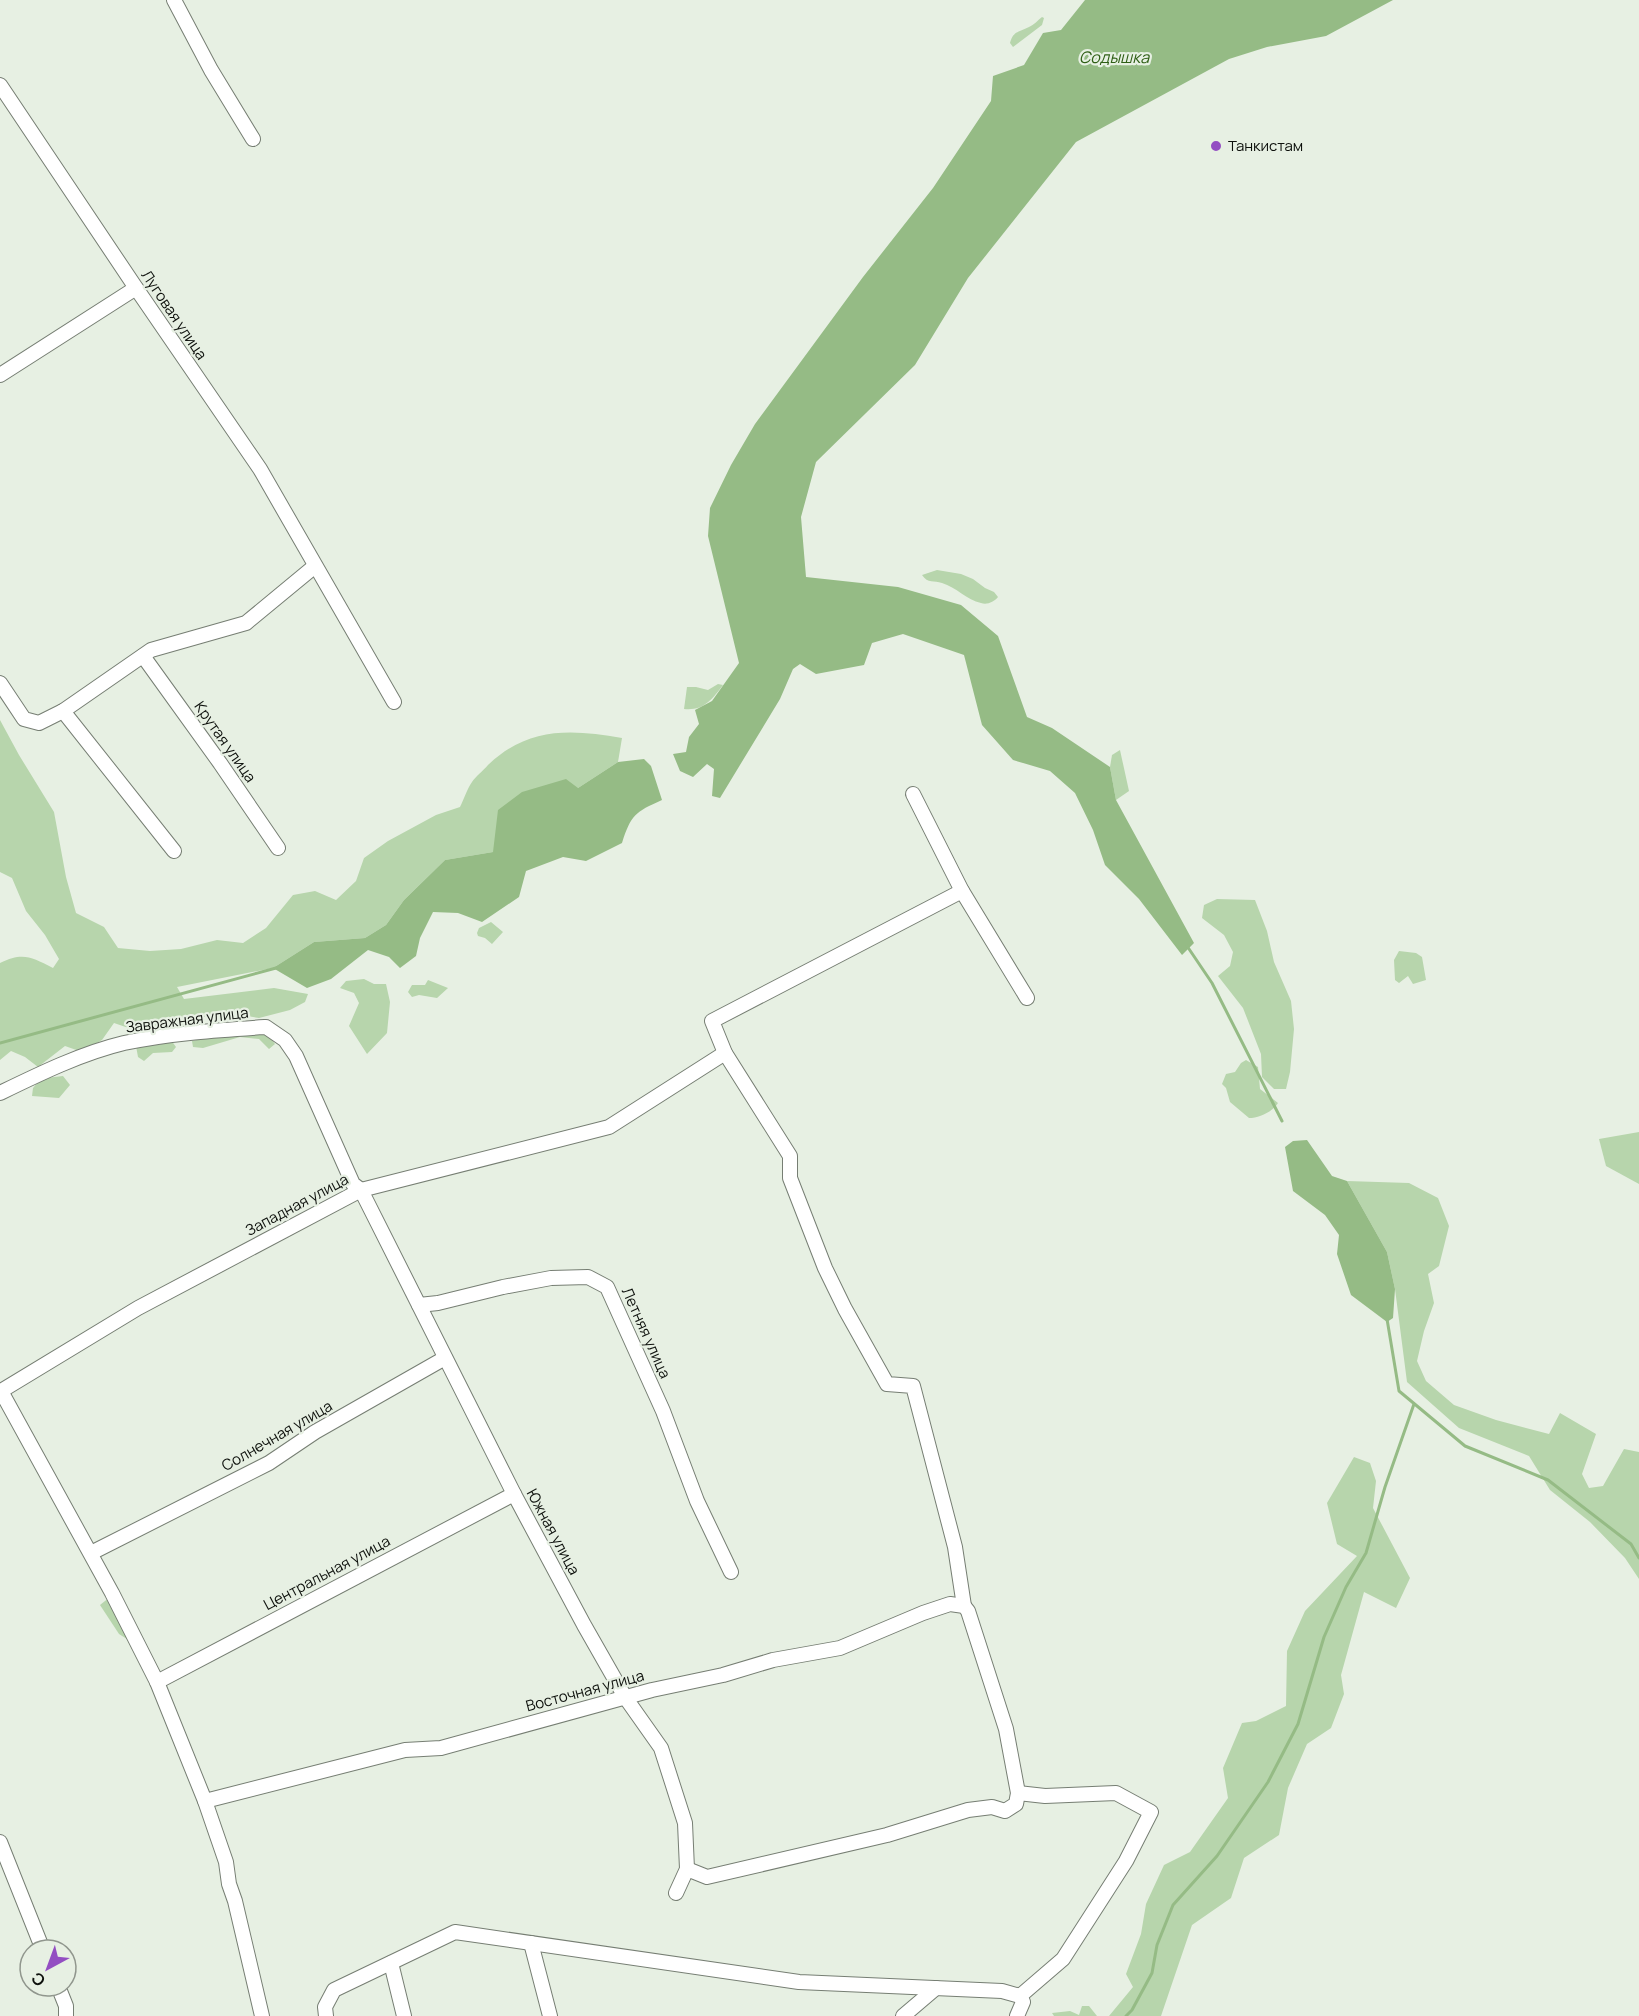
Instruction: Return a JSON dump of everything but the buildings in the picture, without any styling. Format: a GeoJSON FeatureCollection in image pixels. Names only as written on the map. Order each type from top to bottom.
{"type":"FeatureCollection","features":[{"type":"Feature","properties":{"kind":"street"},"geometry":{"type":"LineString","coordinates":[[174,0],[211,70],[253,139]]}},
{"type":"Feature","properties":{"kind":"street","name":"Луговая улица"},"geometry":{"type":"LineString","coordinates":[[0,85],[260,470],[394,702]]}},
{"type":"Feature","properties":{"kind":"street"},"geometry":{"type":"LineString","coordinates":[[0,375],[135,288]]}},
{"type":"Feature","properties":{"kind":"street"},"geometry":{"type":"LineString","coordinates":[[0,683],[24,719],[39,723],[63,711],[151,650],[246,623],[315,566]]}},
{"type":"Feature","properties":{"kind":"street","name":"Крутая улица"},"geometry":{"type":"LineString","coordinates":[[143,656],[278,848]]}},
{"type":"Feature","properties":{"kind":"street"},"geometry":{"type":"LineString","coordinates":[[63,711],[174,851]]}},
{"type":"Feature","properties":{"kind":"street"},"geometry":{"type":"LineString","coordinates":[[913,794],[962,891],[1027,998]]}},
{"type":"Feature","properties":{"kind":"street"},"geometry":{"type":"LineString","coordinates":[[687,1869],[707,1877],[887,1835],[968,1810],[993,1807],[1005,1811],[1017,1804],[1018,1793],[1006,1729],[966,1609],[955,1547],[913,1386],[887,1384],[845,1309],[825,1268],[790,1178],[790,1156],[725,1053],[712,1021],[962,891]]}},
{"type":"Feature","properties":{"kind":"street","name":"Завражная улица"},"geometry":{"type":"LineString","coordinates":[[0,1093],[54,1067],[122,1044],[180,1034],[266,1027],[285,1040],[296,1056],[353,1184],[361,1190]]}},
{"type":"Feature","properties":{"kind":"street","name":"Западная улица"},"geometry":{"type":"LineString","coordinates":[[0,1391],[138,1308],[361,1190],[609,1127],[725,1053]]}},
{"type":"Feature","properties":{"kind":"street","name":"Южная улица"},"geometry":{"type":"LineString","coordinates":[[361,1190],[514,1494],[584,1625],[625,1697],[661,1748],[685,1823],[687,1869],[676,1893]]}},
{"type":"Feature","properties":{"kind":"street","name":"Летняя улица"},"geometry":{"type":"LineString","coordinates":[[419,1305],[438,1303],[551,1278],[588,1277],[607,1287],[663,1411],[697,1501],[731,1572]]}},
{"type":"Feature","properties":{"kind":"street","name":"Солнечная улица"},"geometry":{"type":"LineString","coordinates":[[91,1553],[270,1463],[315,1432],[445,1358]]}},
{"type":"Feature","properties":{"kind":"street"},"geometry":{"type":"LineString","coordinates":[[0,1391],[91,1553],[157,1682],[205,1801],[226,1862],[229,1884],[262,2016]]}},
{"type":"Feature","properties":{"kind":"street","name":"Центральная улица"},"geometry":{"type":"LineString","coordinates":[[157,1682],[514,1494]]}},
{"type":"Feature","properties":{"kind":"street","name":"Восточная улица"},"geometry":{"type":"LineString","coordinates":[[205,1801],[405,1750],[441,1748],[625,1697],[723,1675],[773,1660],[840,1648],[950,1604],[966,1609]]}},
{"type":"Feature","properties":{"kind":"street"},"geometry":{"type":"LineString","coordinates":[[1018,1793],[1045,1796],[1116,1793],[1151,1812],[1126,1861],[1063,1959],[1020,1996]]}},
{"type":"Feature","properties":{"kind":"street"},"geometry":{"type":"LineString","coordinates":[[0,1842],[38,1938]]}},
{"type":"Feature","properties":{"kind":"street"},"geometry":{"type":"LineString","coordinates":[[326,2016],[324,2007],[333,1990],[455,1932],[799,1982],[1002,1991],[1020,1996],[1023,2002],[1017,2016]]}},
{"type":"Feature","properties":{"kind":"street"},"geometry":{"type":"LineString","coordinates":[[531,1943],[550,2016]]}},
{"type":"Feature","properties":{"kind":"street"},"geometry":{"type":"LineString","coordinates":[[391,1963],[404,2016]]}},
{"type":"Feature","properties":{"kind":"street"},"geometry":{"type":"LineString","coordinates":[[903,2016],[936,1988]]}},
{"type":"Feature","properties":{"kind":"street"},"geometry":{"type":"LineString","coordinates":[[63,1998],[66,2016]]}},
{"type":"Feature","properties":{"kind":"shaded area"},"geometry":{"type":"Polygon","coordinates":[[[1042,17],[1044,18],[1042,25],[1013,47],[1010,43],[1015,34],[1042,17]]]}},
{"type":"Feature","properties":{"kind":"shaded area"},"geometry":{"type":"Polygon","coordinates":[[[937,570],[961,574],[973,579],[998,597],[990,603],[981,603],[947,585],[927,580],[922,575],[937,570]]]}},
{"type":"Feature","properties":{"kind":"shaded area"},"geometry":{"type":"Polygon","coordinates":[[[718,684],[723,685],[702,706],[684,709],[687,687],[708,690],[718,684]]]}},
{"type":"Feature","properties":{"kind":"shaded area"},"geometry":{"type":"Polygon","coordinates":[[[0,720],[54,812],[66,877],[76,913],[104,927],[118,948],[150,951],[181,949],[217,940],[243,943],[266,928],[293,895],[315,891],[336,900],[356,881],[364,858],[388,841],[436,815],[460,807],[475,778],[488,765],[518,743],[534,737],[567,733],[622,738],[618,762],[578,788],[493,852],[445,860],[404,900],[386,925],[365,938],[314,942],[273,968],[177,987],[184,999],[274,988],[308,994],[305,1002],[290,1010],[259,1018],[230,1013],[198,1018],[181,1029],[149,1035],[114,1023],[102,1040],[82,1052],[65,1046],[38,1067],[25,1057],[11,1051],[0,1060],[0,963],[27,957],[53,968],[59,959],[45,935],[26,911],[12,878],[0,872],[0,720]]]}},
{"type":"Feature","properties":{"kind":"shaded area"},"geometry":{"type":"Polygon","coordinates":[[[1120,750],[1129,791],[1116,800],[1110,767],[1112,755],[1120,750]]]}},
{"type":"Feature","properties":{"kind":"shaded area"},"geometry":{"type":"Polygon","coordinates":[[[1217,899],[1255,900],[1267,931],[1274,962],[1291,1001],[1294,1029],[1286,1089],[1274,1089],[1262,1077],[1261,1054],[1243,1008],[1218,976],[1230,966],[1233,952],[1224,935],[1202,918],[1204,905],[1217,899]]]}},
{"type":"Feature","properties":{"kind":"shaded area"},"geometry":{"type":"Polygon","coordinates":[[[491,922],[503,932],[492,944],[478,936],[477,933],[479,928],[491,922]]]}},
{"type":"Feature","properties":{"kind":"shaded area"},"geometry":{"type":"Polygon","coordinates":[[[1399,951],[1416,953],[1422,957],[1426,980],[1413,984],[1408,976],[1399,983],[1395,980],[1394,960],[1399,951]]]}},
{"type":"Feature","properties":{"kind":"shaded area"},"geometry":{"type":"Polygon","coordinates":[[[364,979],[374,984],[386,984],[390,1002],[387,1033],[367,1054],[349,1026],[359,1003],[354,993],[340,988],[346,981],[364,979]]]}},
{"type":"Feature","properties":{"kind":"shaded area"},"geometry":{"type":"Polygon","coordinates":[[[428,980],[448,988],[437,998],[419,995],[412,997],[408,992],[412,985],[425,985],[428,980]]]}},
{"type":"Feature","properties":{"kind":"shaded area"},"geometry":{"type":"Polygon","coordinates":[[[233,1032],[262,1034],[275,1044],[269,1049],[259,1039],[240,1037],[203,1048],[193,1047],[192,1041],[233,1032]]]}},
{"type":"Feature","properties":{"kind":"shaded area"},"geometry":{"type":"Polygon","coordinates":[[[171,1040],[176,1047],[172,1052],[153,1053],[144,1061],[138,1057],[136,1046],[158,1045],[171,1040]]]}},
{"type":"Feature","properties":{"kind":"shaded area"},"geometry":{"type":"Polygon","coordinates":[[[1246,1060],[1258,1067],[1260,1089],[1278,1103],[1269,1112],[1253,1118],[1249,1118],[1230,1102],[1226,1088],[1222,1084],[1226,1074],[1235,1072],[1246,1060]]]}},
{"type":"Feature","properties":{"kind":"shaded area"},"geometry":{"type":"Polygon","coordinates":[[[63,1076],[70,1085],[59,1098],[32,1096],[33,1088],[39,1082],[63,1076]]]}},
{"type":"Feature","properties":{"kind":"shaded area"},"geometry":{"type":"Polygon","coordinates":[[[1639,1132],[1639,1184],[1606,1166],[1599,1139],[1639,1132]]]}},
{"type":"Feature","properties":{"kind":"shaded area"},"geometry":{"type":"Polygon","coordinates":[[[1347,1181],[1409,1183],[1438,1198],[1449,1226],[1439,1266],[1428,1274],[1434,1303],[1417,1361],[1426,1381],[1454,1405],[1496,1420],[1549,1434],[1560,1413],[1596,1434],[1582,1474],[1589,1488],[1603,1486],[1624,1449],[1639,1452],[1639,1579],[1625,1558],[1590,1522],[1550,1490],[1529,1456],[1459,1428],[1407,1382],[1395,1289],[1387,1252],[1347,1181]]]}},
{"type":"Feature","properties":{"kind":"shaded area"},"geometry":{"type":"Polygon","coordinates":[[[1354,1457],[1370,1463],[1376,1481],[1373,1508],[1410,1578],[1396,1608],[1364,1592],[1341,1675],[1344,1694],[1331,1728],[1307,1744],[1288,1788],[1279,1835],[1244,1858],[1231,1898],[1192,1925],[1161,2016],[1109,2016],[1133,1987],[1126,1974],[1141,1934],[1146,1904],[1164,1865],[1190,1852],[1228,1798],[1223,1768],[1242,1723],[1256,1721],[1286,1706],[1287,1651],[1305,1611],[1357,1556],[1337,1544],[1327,1503],[1354,1457]]]}},
{"type":"Feature","properties":{"kind":"shaded area"},"geometry":{"type":"Polygon","coordinates":[[[110,1597],[127,1639],[119,1634],[100,1605],[110,1597]]]}},
{"type":"Feature","properties":{"kind":"shaded area"},"geometry":{"type":"Polygon","coordinates":[[[1082,2006],[1089,2006],[1097,2016],[1054,2016],[1052,2013],[1070,2011],[1079,2015],[1082,2006]]]}},
{"type":"Feature","properties":{"kind":"water","name":"Содышка"},"geometry":{"type":"Polygon","coordinates":[[[1085,0],[1393,0],[1326,36],[1267,47],[1229,59],[1076,142],[968,278],[915,365],[816,462],[801,517],[806,577],[898,587],[961,605],[998,636],[1027,717],[1052,728],[1110,767],[1116,800],[1194,943],[1182,955],[1139,899],[1105,865],[1093,830],[1075,793],[1050,771],[1013,760],[982,725],[964,655],[903,634],[872,643],[864,665],[816,674],[800,664],[793,669],[780,699],[720,798],[712,796],[714,769],[707,764],[693,777],[680,771],[673,754],[686,752],[689,737],[699,724],[695,710],[712,701],[739,663],[708,536],[710,508],[731,465],[755,424],[863,277],[933,188],[991,101],[993,76],[1024,65],[1043,33],[1061,30],[1085,0]]]}},
{"type":"Feature","properties":{"kind":"water"},"geometry":{"type":"Polygon","coordinates":[[[644,759],[651,766],[662,800],[640,811],[631,820],[622,843],[586,861],[563,857],[526,871],[519,897],[482,922],[458,913],[433,912],[420,938],[416,956],[400,968],[389,957],[368,950],[331,979],[307,988],[273,968],[314,942],[365,938],[386,925],[404,900],[445,860],[493,852],[498,810],[522,792],[566,779],[578,788],[618,762],[644,759]]]}},
{"type":"Feature","properties":{"kind":"water"},"geometry":{"type":"Polygon","coordinates":[[[1307,1140],[1332,1176],[1347,1181],[1387,1252],[1395,1289],[1393,1318],[1387,1322],[1351,1295],[1337,1254],[1339,1235],[1325,1215],[1293,1191],[1285,1147],[1293,1141],[1307,1140]]]}},
{"type":"Feature","properties":{"kind":"waterway"},"geometry":{"type":"LineString","coordinates":[[1187,946],[1212,983],[1282,1121]]}},
{"type":"Feature","properties":{"kind":"waterway"},"geometry":{"type":"LineString","coordinates":[[0,1043],[276,968]]}},
{"type":"Feature","properties":{"kind":"waterway"},"geometry":{"type":"LineString","coordinates":[[1387,1319],[1399,1391],[1465,1446],[1548,1480],[1631,1544],[1639,1558]]}},
{"type":"Feature","properties":{"kind":"waterway"},"geometry":{"type":"LineString","coordinates":[[1126,2016],[1132,2010],[1152,1973],[1157,1945],[1173,1905],[1217,1856],[1268,1782],[1298,1724],[1324,1637],[1346,1587],[1366,1553],[1385,1487],[1414,1404]]}},
{"type":"Feature","properties":{"kind":"place","name":"Танкистам"},"geometry":{"type":"Point","coordinates":[1216,146]}}]}
